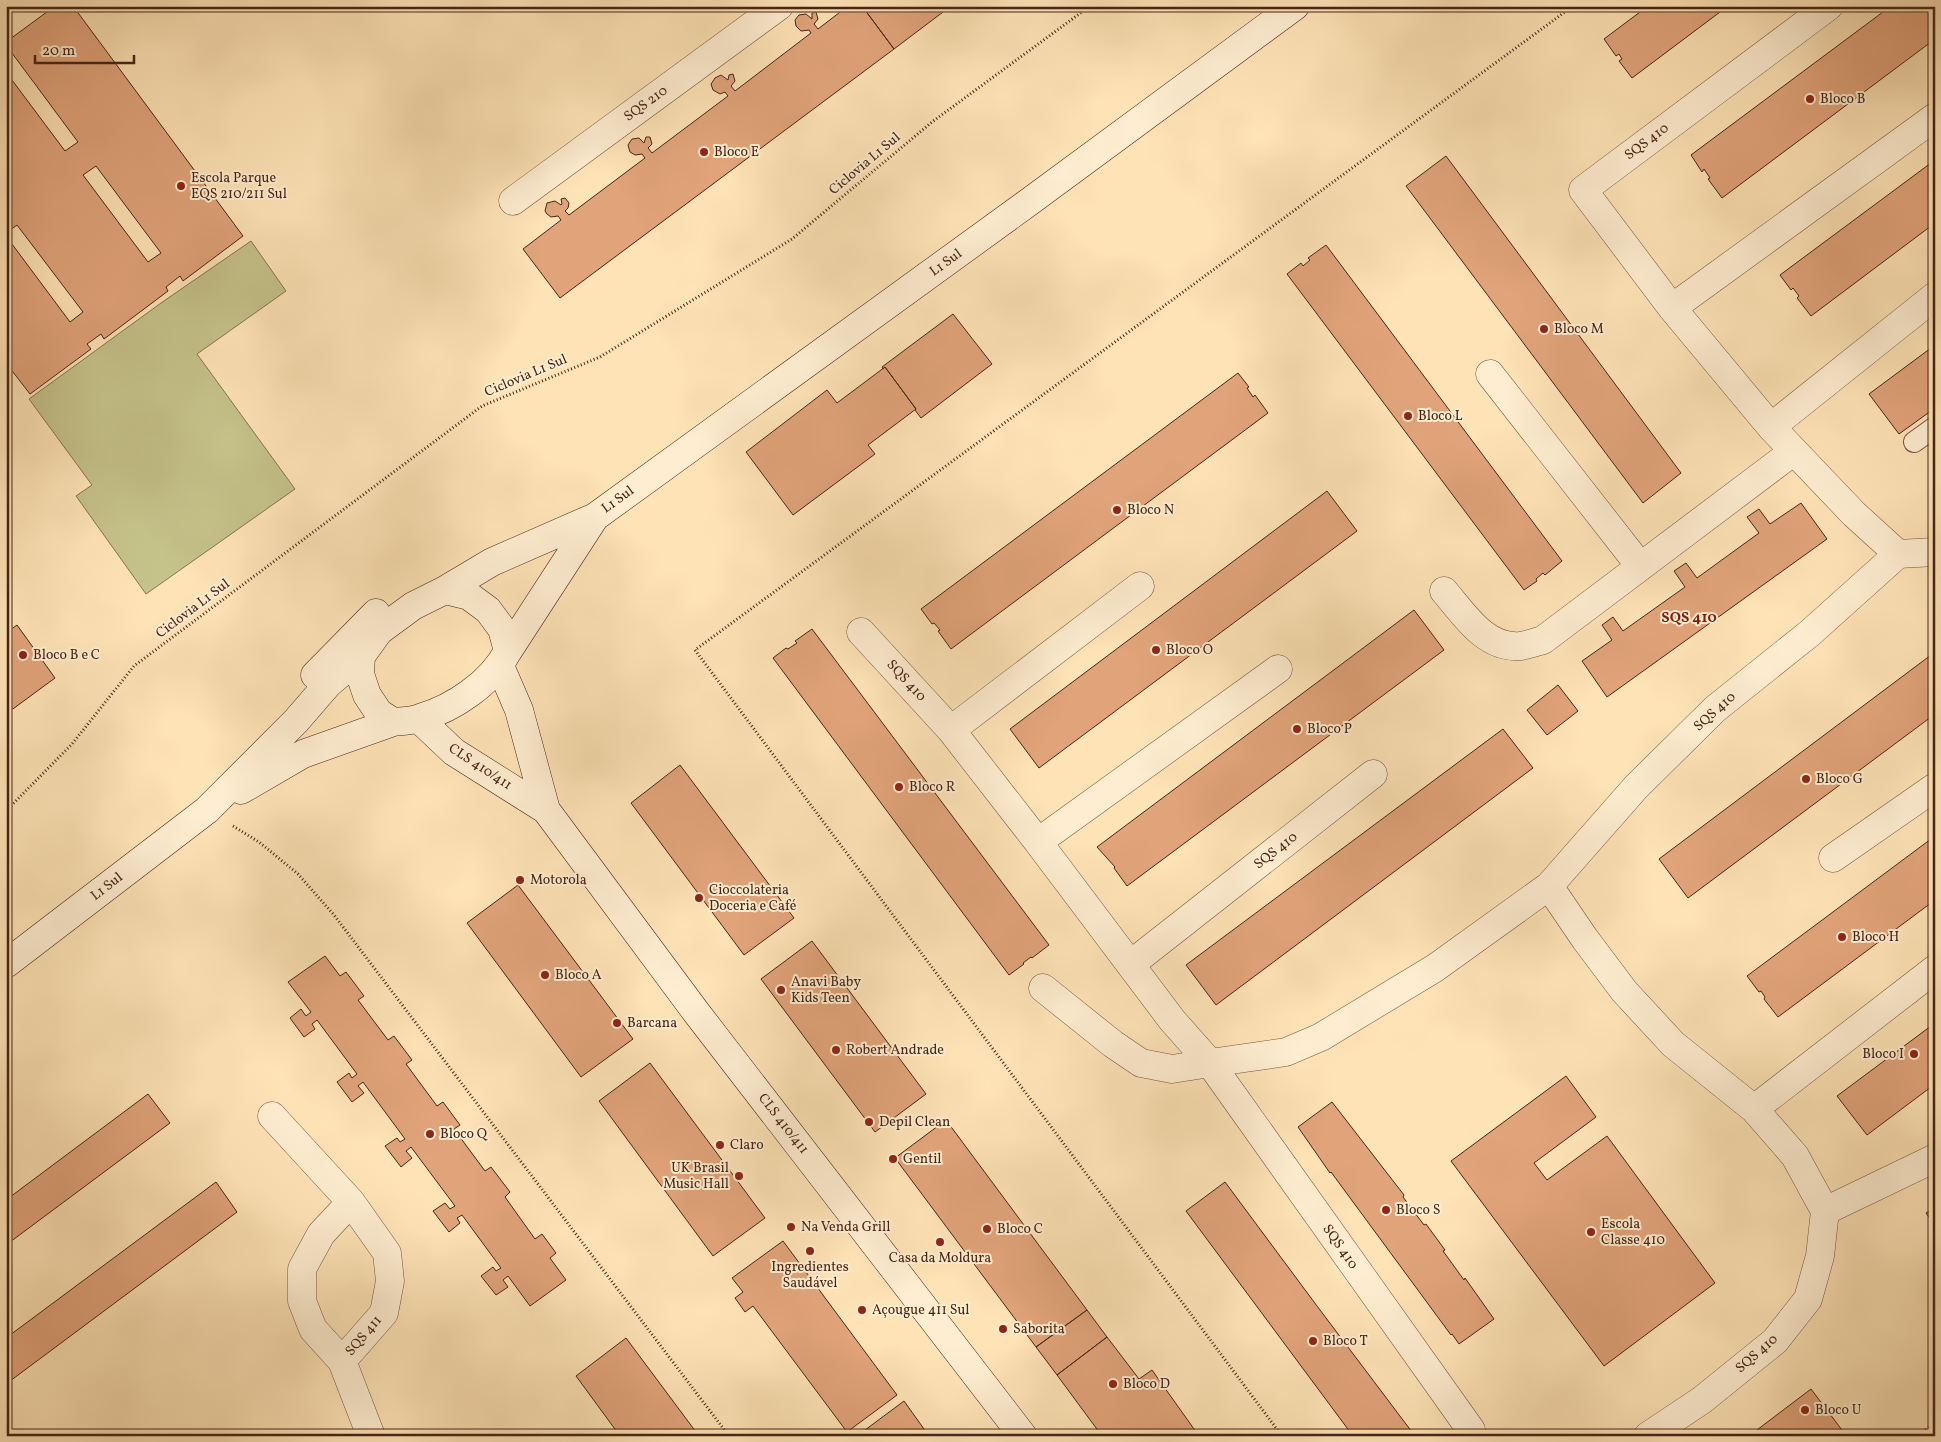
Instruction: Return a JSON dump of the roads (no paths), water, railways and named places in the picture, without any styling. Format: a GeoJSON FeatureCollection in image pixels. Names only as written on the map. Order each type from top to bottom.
{"type":"FeatureCollection","features":[{"type":"Feature","properties":{"kind":"street","name":"SQS 210"},"geometry":{"type":"LineString","coordinates":[[513,201],[780,6]]}},
{"type":"Feature","properties":{"kind":"street","name":"L1 Sul"},"geometry":{"type":"LineString","coordinates":[[445,590],[492,562],[595,517],[1295,6]]}},
{"type":"Feature","properties":{"kind":"street","name":"SQS 410"},"geometry":{"type":"LineString","coordinates":[[1043,988],[1113,1044],[1141,1063],[1172,1069],[1286,1052],[1321,1037],[1434,968],[1549,886],[1636,787],[1715,710],[1810,633],[1898,554],[1854,514],[1771,427],[1672,308],[1583,190],[1829,6]]}},
{"type":"Feature","properties":{"kind":"street"},"geometry":{"type":"LineString","coordinates":[[1672,308],[1935,117]]}},
{"type":"Feature","properties":{"kind":"street"},"geometry":{"type":"LineString","coordinates":[[1771,427],[1935,296]]}},
{"type":"Feature","properties":{"kind":"street"},"geometry":{"type":"LineString","coordinates":[[1490,374],[1640,566]]}},
{"type":"Feature","properties":{"kind":"street"},"geometry":{"type":"LineString","coordinates":[[1444,591],[1482,634],[1499,643],[1520,646],[1544,640],[1794,451]]}},
{"type":"Feature","properties":{"kind":"street","name":"L1 Sul"},"geometry":{"type":"LineString","coordinates":[[504,659],[595,517]]}},
{"type":"Feature","properties":{"kind":"street"},"geometry":{"type":"LineString","coordinates":[[1898,554],[1935,552]]}},
{"type":"Feature","properties":{"kind":"street"},"geometry":{"type":"LineString","coordinates":[[267,750],[318,670],[387,602],[453,563],[492,562]]}},
{"type":"Feature","properties":{"kind":"street"},"geometry":{"type":"LineString","coordinates":[[951,730],[1140,586]]}},
{"type":"Feature","properties":{"kind":"street"},"geometry":{"type":"LineString","coordinates":[[445,590],[469,596],[488,610],[502,629],[504,659],[470,692],[441,710],[406,720],[379,713],[367,695],[360,674],[361,656],[379,631],[413,606],[445,590]]}},
{"type":"Feature","properties":{"kind":"street","name":"SQS 410"},"geometry":{"type":"LineString","coordinates":[[861,632],[951,730],[1172,1020],[1210,1063],[1470,1430]]}},
{"type":"Feature","properties":{"kind":"street","name":"L1 Sul"},"geometry":{"type":"LineString","coordinates":[[207,810],[296,721],[328,684],[361,656]]}},
{"type":"Feature","properties":{"kind":"street","name":"CLS 410/411"},"geometry":{"type":"LineString","coordinates":[[504,659],[546,810]]}},
{"type":"Feature","properties":{"kind":"street"},"geometry":{"type":"LineString","coordinates":[[1038,842],[1278,669]]}},
{"type":"Feature","properties":{"kind":"street","name":"L1 Sul"},"geometry":{"type":"LineString","coordinates":[[6,964],[207,810],[303,754],[406,720]]}},
{"type":"Feature","properties":{"kind":"street","name":"CLS 410/411"},"geometry":{"type":"LineString","coordinates":[[406,720],[546,810],[696,1012],[1023,1436]]}},
{"type":"Feature","properties":{"kind":"street","name":"SQS 410"},"geometry":{"type":"LineString","coordinates":[[1131,964],[1373,774]]}},
{"type":"Feature","properties":{"kind":"street"},"geometry":{"type":"LineString","coordinates":[[1833,858],[1935,787]]}},
{"type":"Feature","properties":{"kind":"street"},"geometry":{"type":"LineString","coordinates":[[1549,886],[1624,991],[1674,1044],[1754,1109],[1795,1156],[1825,1211],[1935,1158]]}},
{"type":"Feature","properties":{"kind":"street"},"geometry":{"type":"LineString","coordinates":[[1754,1109],[1935,969]]}},
{"type":"Feature","properties":{"kind":"street","name":"SQS 411"},"geometry":{"type":"LineString","coordinates":[[272,1116],[351,1202],[387,1253],[390,1281],[384,1313],[342,1362]]}},
{"type":"Feature","properties":{"kind":"street","name":"SQS 411"},"geometry":{"type":"LineString","coordinates":[[351,1202],[321,1234],[302,1269],[302,1301],[313,1329],[342,1362],[371,1436]]}},
{"type":"Feature","properties":{"kind":"street","name":"SQS 410"},"geometry":{"type":"LineString","coordinates":[[1648,1436],[1702,1400],[1775,1341],[1808,1299],[1820,1256],[1825,1211]]}},
{"type":"Feature","properties":{"kind":"lane"},"geometry":{"type":"LineString","coordinates":[[1914,442],[1935,427]]}},
{"type":"Feature","properties":{"kind":"place","name":"Bloco B"},"geometry":{"type":"Point","coordinates":[1810,99]}},
{"type":"Feature","properties":{"kind":"place","name":"Bloco E"},"geometry":{"type":"Point","coordinates":[704,152]}},
{"type":"Feature","properties":{"kind":"place","name":"Escola Parque EQS 210/211 Sul"},"geometry":{"type":"Point","coordinates":[181,186]}},
{"type":"Feature","properties":{"kind":"place","name":"Bloco M"},"geometry":{"type":"Point","coordinates":[1544,329]}},
{"type":"Feature","properties":{"kind":"place","name":"Bloco L"},"geometry":{"type":"Point","coordinates":[1408,416]}},
{"type":"Feature","properties":{"kind":"place","name":"Bloco N"},"geometry":{"type":"Point","coordinates":[1117,510]}},
{"type":"Feature","properties":{"kind":"place","name":"Bloco O"},"geometry":{"type":"Point","coordinates":[1156,650]}},
{"type":"Feature","properties":{"kind":"place","name":"Bloco B e C"},"geometry":{"type":"Point","coordinates":[23,655]}},
{"type":"Feature","properties":{"kind":"place","name":"Bloco P"},"geometry":{"type":"Point","coordinates":[1297,729]}},
{"type":"Feature","properties":{"kind":"place","name":"Bloco G"},"geometry":{"type":"Point","coordinates":[1806,779]}},
{"type":"Feature","properties":{"kind":"place","name":"Bloco R"},"geometry":{"type":"Point","coordinates":[899,787]}},
{"type":"Feature","properties":{"kind":"place","name":"Motorola"},"geometry":{"type":"Point","coordinates":[520,880]}},
{"type":"Feature","properties":{"kind":"place","name":"Cioccolateria Doceria e Café"},"geometry":{"type":"Point","coordinates":[699,898]}},
{"type":"Feature","properties":{"kind":"place","name":"Bloco H"},"geometry":{"type":"Point","coordinates":[1842,937]}},
{"type":"Feature","properties":{"kind":"place","name":"Bloco A"},"geometry":{"type":"Point","coordinates":[545,975]}},
{"type":"Feature","properties":{"kind":"place","name":"Anavi Baby Kids Teen"},"geometry":{"type":"Point","coordinates":[781,990]}},
{"type":"Feature","properties":{"kind":"place","name":"Barcana"},"geometry":{"type":"Point","coordinates":[617,1023]}},
{"type":"Feature","properties":{"kind":"place","name":"Robert Andrade"},"geometry":{"type":"Point","coordinates":[836,1050]}},
{"type":"Feature","properties":{"kind":"place","name":"Bloco I"},"geometry":{"type":"Point","coordinates":[1914,1054]}},
{"type":"Feature","properties":{"kind":"place","name":"Depil Clean"},"geometry":{"type":"Point","coordinates":[869,1122]}},
{"type":"Feature","properties":{"kind":"place","name":"Bloco Q"},"geometry":{"type":"Point","coordinates":[430,1134]}},
{"type":"Feature","properties":{"kind":"place","name":"Claro"},"geometry":{"type":"Point","coordinates":[720,1145]}},
{"type":"Feature","properties":{"kind":"place","name":"Gentil"},"geometry":{"type":"Point","coordinates":[893,1159]}},
{"type":"Feature","properties":{"kind":"place","name":"UK Brasil Music Hall"},"geometry":{"type":"Point","coordinates":[739,1176]}},
{"type":"Feature","properties":{"kind":"place","name":"Bloco S"},"geometry":{"type":"Point","coordinates":[1386,1210]}},
{"type":"Feature","properties":{"kind":"place","name":"Na Venda Grill"},"geometry":{"type":"Point","coordinates":[791,1227]}},
{"type":"Feature","properties":{"kind":"place","name":"Bloco C"},"geometry":{"type":"Point","coordinates":[987,1229]}},
{"type":"Feature","properties":{"kind":"place","name":"Escola Classe 410"},"geometry":{"type":"Point","coordinates":[1591,1232]}},
{"type":"Feature","properties":{"kind":"place","name":"Casa da Moldura"},"geometry":{"type":"Point","coordinates":[940,1242]}},
{"type":"Feature","properties":{"kind":"place","name":"Ingredientes Saudável"},"geometry":{"type":"Point","coordinates":[810,1251]}},
{"type":"Feature","properties":{"kind":"place","name":"Açougue 411 Sul"},"geometry":{"type":"Point","coordinates":[862,1310]}},
{"type":"Feature","properties":{"kind":"place","name":"Saborita"},"geometry":{"type":"Point","coordinates":[1003,1329]}},
{"type":"Feature","properties":{"kind":"place","name":"Bloco T"},"geometry":{"type":"Point","coordinates":[1313,1341]}},
{"type":"Feature","properties":{"kind":"place","name":"Bloco D"},"geometry":{"type":"Point","coordinates":[1113,1384]}},
{"type":"Feature","properties":{"kind":"place","name":"Bloco U"},"geometry":{"type":"Point","coordinates":[1805,1410]}},
{"type":"Feature","properties":{"kind":"district","name":"SQS 410"},"geometry":{"type":"Point","coordinates":[1689,618]}}]}
